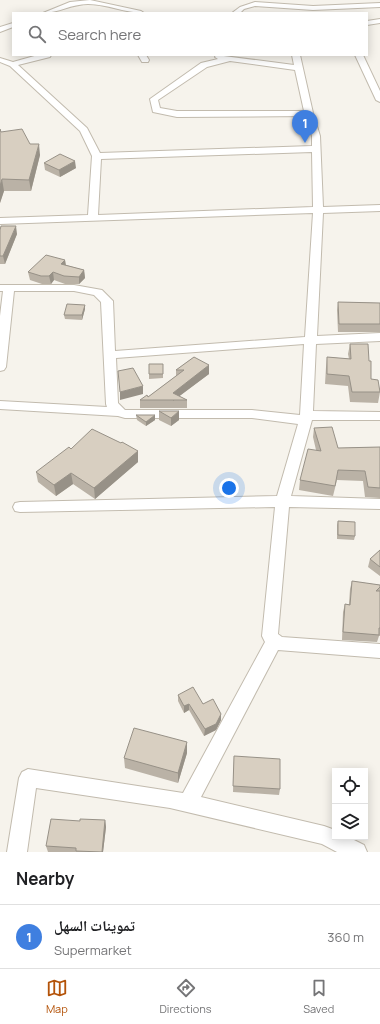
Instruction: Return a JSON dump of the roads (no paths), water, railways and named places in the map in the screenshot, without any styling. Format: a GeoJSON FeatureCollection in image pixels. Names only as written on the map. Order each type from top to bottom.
{"type":"FeatureCollection","features":[{"type":"Feature","properties":{"kind":"street"},"geometry":{"type":"LineString","coordinates":[[236,12],[242,8],[262,0]]}},
{"type":"Feature","properties":{"kind":"street"},"geometry":{"type":"LineString","coordinates":[[49,12],[72,3],[90,2],[136,12]]}},
{"type":"Feature","properties":{"kind":"street"},"geometry":{"type":"LineString","coordinates":[[255,4],[347,10],[380,5]]}},
{"type":"Feature","properties":{"kind":"street"},"geometry":{"type":"LineString","coordinates":[[368,23],[380,21]]}},
{"type":"Feature","properties":{"kind":"street"},"geometry":{"type":"LineString","coordinates":[[0,30],[12,25]]}},
{"type":"Feature","properties":{"kind":"street"},"geometry":{"type":"LineString","coordinates":[[13,64],[43,56]]}},
{"type":"Feature","properties":{"kind":"street"},"geometry":{"type":"LineString","coordinates":[[212,56],[298,68]]}},
{"type":"Feature","properties":{"kind":"street"},"geometry":{"type":"LineString","coordinates":[[296,56],[309,113],[316,136],[318,210],[306,417],[282,501],[277,571],[270,636],[274,641],[280,644],[380,651]]}},
{"type":"Feature","properties":{"kind":"street"},"geometry":{"type":"LineString","coordinates":[[360,56],[369,73],[380,100]]}},
{"type":"Feature","properties":{"kind":"street"},"geometry":{"type":"LineString","coordinates":[[228,59],[204,65],[154,99],[156,110],[177,114],[309,113]]}},
{"type":"Feature","properties":{"kind":"street"},"geometry":{"type":"LineString","coordinates":[[0,60],[13,64],[84,130],[97,156],[93,218]]}},
{"type":"Feature","properties":{"kind":"street"},"geometry":{"type":"LineString","coordinates":[[97,156],[316,149]]}},
{"type":"Feature","properties":{"kind":"street"},"geometry":{"type":"LineString","coordinates":[[0,220],[380,208]]}},
{"type":"Feature","properties":{"kind":"street"},"geometry":{"type":"LineString","coordinates":[[0,367],[5,288],[74,288],[98,292],[107,302],[112,404],[118,412]]}},
{"type":"Feature","properties":{"kind":"street"},"geometry":{"type":"LineString","coordinates":[[110,355],[311,340],[380,337]]}},
{"type":"Feature","properties":{"kind":"street"},"geometry":{"type":"LineString","coordinates":[[0,405],[118,412],[125,414],[252,414],[306,417],[380,416]]}},
{"type":"Feature","properties":{"kind":"street"},"geometry":{"type":"LineString","coordinates":[[20,507],[282,501],[380,504]]}},
{"type":"Feature","properties":{"kind":"street"},"geometry":{"type":"LineString","coordinates":[[188,803],[274,641]]}},
{"type":"Feature","properties":{"kind":"street"},"geometry":{"type":"LineString","coordinates":[[17,852],[28,778],[188,803],[324,835],[357,852]]}},
{"type":"Feature","properties":{"kind":"place","name":"تموينات السهل"},"geometry":{"type":"Point","coordinates":[305,143]}}]}
